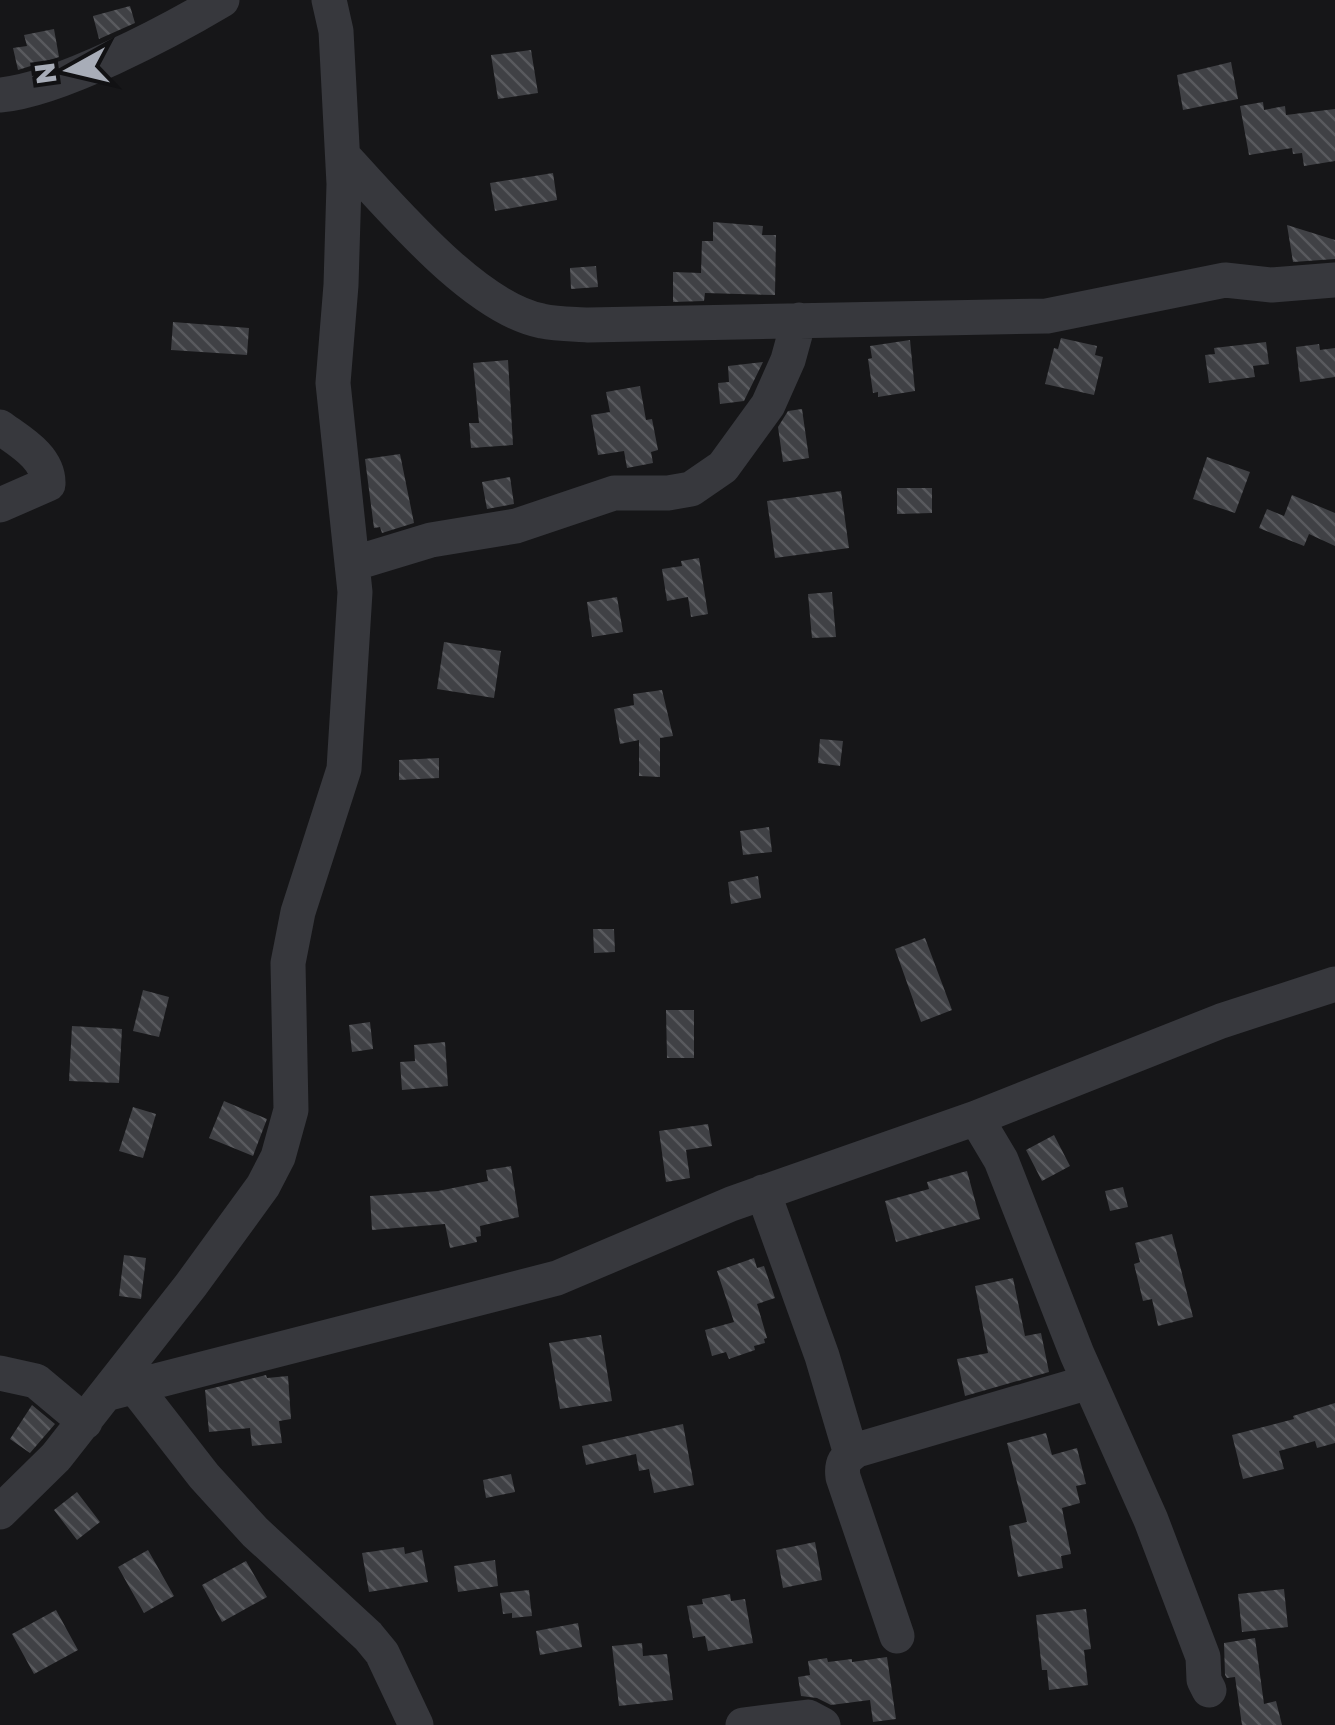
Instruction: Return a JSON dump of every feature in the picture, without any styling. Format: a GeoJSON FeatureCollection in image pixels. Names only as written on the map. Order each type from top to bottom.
{"type":"FeatureCollection","features":[{"type":"Feature","properties":{"kind":"street"},"geometry":{"type":"LineString","coordinates":[[0,95],[63,78],[185,22],[222,0]]}},
{"type":"Feature","properties":{"kind":"street"},"geometry":{"type":"LineString","coordinates":[[0,1512],[85,1422],[121,1390],[278,1157],[291,1110],[288,963],[298,912],[344,769],[355,592],[333,383],[341,285],[343,156],[336,31],[329,0]]}},
{"type":"Feature","properties":{"kind":"street"},"geometry":{"type":"LineString","coordinates":[[343,156],[447,262],[492,300],[540,321],[588,325],[1047,316],[1226,280],[1272,285],[1335,280]]}},
{"type":"Feature","properties":{"kind":"street"},"geometry":{"type":"LineString","coordinates":[[352,564],[431,540],[516,526],[614,493],[691,489],[723,467],[768,405],[788,360],[799,320]]}},
{"type":"Feature","properties":{"kind":"street"},"geometry":{"type":"LineString","coordinates":[[0,427],[36,454],[49,472],[48,484],[0,505]]}},
{"type":"Feature","properties":{"kind":"street"},"geometry":{"type":"LineString","coordinates":[[121,1390],[558,1278],[763,1192],[976,1118],[1221,1021],[1335,984]]}},
{"type":"Feature","properties":{"kind":"street"},"geometry":{"type":"LineString","coordinates":[[976,1118],[1001,1160],[1036,1255],[1151,1520],[1202,1657],[1209,1690]]}},
{"type":"Feature","properties":{"kind":"street"},"geometry":{"type":"LineString","coordinates":[[763,1192],[822,1356],[851,1454]]}},
{"type":"Feature","properties":{"kind":"street"},"geometry":{"type":"LineString","coordinates":[[0,1373],[36,1381],[85,1422]]}},
{"type":"Feature","properties":{"kind":"street"},"geometry":{"type":"LineString","coordinates":[[897,1636],[841,1466],[857,1450],[1089,1382]]}},
{"type":"Feature","properties":{"kind":"street"},"geometry":{"type":"LineString","coordinates":[[121,1390],[254,1532],[368,1636],[382,1653],[416,1725]]}},
{"type":"Feature","properties":{"kind":"street"},"geometry":{"type":"LineString","coordinates":[[743,1725],[808,1717],[823,1725]]}},
{"type":"Feature","properties":{"kind":"building"},"geometry":{"type":"Polygon","coordinates":[[[130,6],[135,23],[99,39],[93,16],[130,6]]]}},
{"type":"Feature","properties":{"kind":"building"},"geometry":{"type":"Polygon","coordinates":[[[54,29],[59,57],[18,70],[13,48],[27,46],[24,35],[54,29]]]}},
{"type":"Feature","properties":{"kind":"building"},"geometry":{"type":"Polygon","coordinates":[[[531,50],[538,93],[498,99],[491,55],[531,50]]]}},
{"type":"Feature","properties":{"kind":"building"},"geometry":{"type":"Polygon","coordinates":[[[1231,62],[1238,99],[1183,110],[1177,75],[1231,62]]]}},
{"type":"Feature","properties":{"kind":"building"},"geometry":{"type":"Polygon","coordinates":[[[1263,102],[1264,110],[1285,106],[1286,115],[1335,109],[1335,161],[1304,166],[1302,153],[1293,154],[1292,148],[1249,155],[1240,106],[1263,102]]]}},
{"type":"Feature","properties":{"kind":"building"},"geometry":{"type":"Polygon","coordinates":[[[553,173],[557,200],[495,211],[490,183],[553,173]]]}},
{"type":"Feature","properties":{"kind":"building"},"geometry":{"type":"Polygon","coordinates":[[[713,222],[763,226],[762,235],[776,235],[775,295],[705,293],[704,301],[673,302],[673,272],[701,273],[702,241],[713,241],[713,222]]]}},
{"type":"Feature","properties":{"kind":"building"},"geometry":{"type":"Polygon","coordinates":[[[1287,225],[1335,240],[1335,259],[1293,262],[1287,225]]]}},
{"type":"Feature","properties":{"kind":"building"},"geometry":{"type":"Polygon","coordinates":[[[596,266],[598,287],[571,289],[570,268],[596,266]]]}},
{"type":"Feature","properties":{"kind":"building"},"geometry":{"type":"Polygon","coordinates":[[[173,322],[249,328],[247,355],[171,350],[173,322]]]}},
{"type":"Feature","properties":{"kind":"building"},"geometry":{"type":"Polygon","coordinates":[[[1061,338],[1097,346],[1095,355],[1103,357],[1094,395],[1045,384],[1054,348],[1058,349],[1061,338]]]}},
{"type":"Feature","properties":{"kind":"building"},"geometry":{"type":"Polygon","coordinates":[[[910,340],[915,391],[878,397],[878,392],[873,393],[870,346],[910,340]]]}},
{"type":"Feature","properties":{"kind":"building"},"geometry":{"type":"Polygon","coordinates":[[[1266,342],[1269,364],[1253,366],[1255,377],[1209,383],[1205,355],[1215,354],[1214,348],[1266,342]]]}},
{"type":"Feature","properties":{"kind":"building"},"geometry":{"type":"Polygon","coordinates":[[[1319,344],[1320,350],[1335,348],[1335,377],[1300,382],[1296,347],[1319,344]]]}},
{"type":"Feature","properties":{"kind":"building"},"geometry":{"type":"Polygon","coordinates":[[[508,360],[513,445],[471,448],[469,423],[479,423],[473,363],[508,360]]]}},
{"type":"Feature","properties":{"kind":"building"},"geometry":{"type":"Polygon","coordinates":[[[763,362],[744,401],[720,404],[718,383],[729,382],[728,366],[763,362]]]}},
{"type":"Feature","properties":{"kind":"building"},"geometry":{"type":"Polygon","coordinates":[[[640,386],[646,420],[652,419],[658,450],[651,452],[653,463],[627,468],[624,451],[598,455],[591,415],[610,412],[606,392],[640,386]]]}},
{"type":"Feature","properties":{"kind":"building"},"geometry":{"type":"Polygon","coordinates":[[[802,409],[809,458],[783,462],[778,427],[788,411],[802,409]]]}},
{"type":"Feature","properties":{"kind":"building"},"geometry":{"type":"Polygon","coordinates":[[[400,454],[414,523],[382,533],[380,527],[374,528],[365,459],[400,454]]]}},
{"type":"Feature","properties":{"kind":"building"},"geometry":{"type":"Polygon","coordinates":[[[1207,457],[1250,472],[1235,513],[1193,499],[1207,457]]]}},
{"type":"Feature","properties":{"kind":"building"},"geometry":{"type":"Polygon","coordinates":[[[510,477],[514,504],[487,509],[482,482],[510,477]]]}},
{"type":"Feature","properties":{"kind":"building"},"geometry":{"type":"Polygon","coordinates":[[[897,488],[932,488],[932,513],[897,514],[897,488]]]}},
{"type":"Feature","properties":{"kind":"building"},"geometry":{"type":"Polygon","coordinates":[[[841,491],[849,548],[775,558],[767,501],[841,491]]]}},
{"type":"Feature","properties":{"kind":"building"},"geometry":{"type":"Polygon","coordinates":[[[1292,495],[1335,513],[1335,546],[1309,534],[1304,546],[1259,528],[1267,509],[1284,516],[1292,495]]]}},
{"type":"Feature","properties":{"kind":"building"},"geometry":{"type":"Polygon","coordinates":[[[699,558],[708,614],[691,617],[688,597],[667,601],[662,569],[699,558]]]}},
{"type":"Feature","properties":{"kind":"building"},"geometry":{"type":"Polygon","coordinates":[[[832,592],[836,637],[812,638],[808,594],[832,592]]]}},
{"type":"Feature","properties":{"kind":"building"},"geometry":{"type":"Polygon","coordinates":[[[617,597],[623,632],[592,637],[587,602],[617,597]]]}},
{"type":"Feature","properties":{"kind":"building"},"geometry":{"type":"Polygon","coordinates":[[[444,642],[501,651],[494,698],[437,689],[444,642]]]}},
{"type":"Feature","properties":{"kind":"building"},"geometry":{"type":"Polygon","coordinates":[[[662,690],[673,736],[660,738],[660,777],[639,776],[639,740],[620,744],[614,709],[634,705],[633,694],[662,690]]]}},
{"type":"Feature","properties":{"kind":"building"},"geometry":{"type":"Polygon","coordinates":[[[820,739],[843,741],[840,766],[818,763],[820,739]]]}},
{"type":"Feature","properties":{"kind":"building"},"geometry":{"type":"Polygon","coordinates":[[[439,758],[439,778],[399,780],[399,760],[439,758]]]}},
{"type":"Feature","properties":{"kind":"building"},"geometry":{"type":"Polygon","coordinates":[[[769,827],[772,852],[743,855],[740,831],[769,827]]]}},
{"type":"Feature","properties":{"kind":"building"},"geometry":{"type":"Polygon","coordinates":[[[758,876],[761,898],[731,904],[728,882],[758,876]]]}},
{"type":"Feature","properties":{"kind":"building"},"geometry":{"type":"Polygon","coordinates":[[[593,929],[614,929],[615,952],[594,953],[593,929]]]}},
{"type":"Feature","properties":{"kind":"building"},"geometry":{"type":"Polygon","coordinates":[[[925,938],[952,1010],[921,1022],[895,949],[925,938]]]}},
{"type":"Feature","properties":{"kind":"building"},"geometry":{"type":"Polygon","coordinates":[[[143,990],[169,997],[159,1037],[133,1031],[143,990]]]}},
{"type":"Feature","properties":{"kind":"building"},"geometry":{"type":"Polygon","coordinates":[[[666,1010],[694,1010],[694,1058],[667,1058],[666,1010]]]}},
{"type":"Feature","properties":{"kind":"building"},"geometry":{"type":"Polygon","coordinates":[[[370,1022],[373,1049],[352,1052],[349,1025],[370,1022]]]}},
{"type":"Feature","properties":{"kind":"building"},"geometry":{"type":"Polygon","coordinates":[[[72,1026],[122,1029],[119,1083],[69,1081],[72,1026]]]}},
{"type":"Feature","properties":{"kind":"building"},"geometry":{"type":"Polygon","coordinates":[[[445,1042],[448,1086],[402,1090],[400,1062],[415,1061],[414,1045],[445,1042]]]}},
{"type":"Feature","properties":{"kind":"building"},"geometry":{"type":"Polygon","coordinates":[[[224,1101],[267,1119],[253,1156],[209,1138],[224,1101]]]}},
{"type":"Feature","properties":{"kind":"building"},"geometry":{"type":"Polygon","coordinates":[[[133,1107],[156,1114],[143,1158],[119,1151],[133,1107]]]}},
{"type":"Feature","properties":{"kind":"building"},"geometry":{"type":"Polygon","coordinates":[[[708,1124],[712,1146],[686,1150],[690,1178],[666,1182],[659,1131],[708,1124]]]}},
{"type":"Feature","properties":{"kind":"building"},"geometry":{"type":"Polygon","coordinates":[[[1054,1135],[1070,1166],[1042,1181],[1026,1150],[1054,1135]]]}},
{"type":"Feature","properties":{"kind":"building"},"geometry":{"type":"Polygon","coordinates":[[[511,1166],[519,1217],[480,1226],[477,1242],[450,1248],[445,1224],[372,1230],[370,1196],[438,1191],[488,1181],[486,1170],[511,1166]]]}},
{"type":"Feature","properties":{"kind":"building"},"geometry":{"type":"Polygon","coordinates":[[[967,1171],[980,1219],[896,1242],[885,1201],[929,1189],[927,1182],[967,1171]]]}},
{"type":"Feature","properties":{"kind":"building"},"geometry":{"type":"Polygon","coordinates":[[[1123,1187],[1128,1207],[1110,1211],[1105,1191],[1123,1187]]]}},
{"type":"Feature","properties":{"kind":"building"},"geometry":{"type":"Polygon","coordinates":[[[1172,1234],[1193,1317],[1158,1326],[1152,1299],[1143,1301],[1134,1264],[1140,1262],[1135,1243],[1172,1234]]]}},
{"type":"Feature","properties":{"kind":"building"},"geometry":{"type":"Polygon","coordinates":[[[124,1255],[146,1258],[141,1299],[119,1296],[124,1255]]]}},
{"type":"Feature","properties":{"kind":"building"},"geometry":{"type":"Polygon","coordinates":[[[754,1258],[757,1268],[764,1266],[775,1298],[757,1304],[765,1343],[729,1359],[726,1352],[712,1356],[705,1330],[734,1322],[717,1271],[754,1258]]]}},
{"type":"Feature","properties":{"kind":"building"},"geometry":{"type":"Polygon","coordinates":[[[1013,1278],[1025,1336],[1041,1333],[1049,1372],[965,1396],[957,1359],[988,1353],[975,1286],[1013,1278]]]}},
{"type":"Feature","properties":{"kind":"building"},"geometry":{"type":"Polygon","coordinates":[[[601,1335],[612,1401],[560,1409],[549,1343],[601,1335]]]}},
{"type":"Feature","properties":{"kind":"building"},"geometry":{"type":"Polygon","coordinates":[[[266,1375],[288,1376],[291,1419],[279,1421],[282,1443],[252,1446],[250,1428],[209,1432],[205,1390],[266,1375]]]}},
{"type":"Feature","properties":{"kind":"building"},"geometry":{"type":"Polygon","coordinates":[[[1335,1403],[1335,1443],[1317,1448],[1315,1441],[1279,1451],[1284,1469],[1243,1479],[1232,1435],[1294,1419],[1293,1416],[1335,1403]]]}},
{"type":"Feature","properties":{"kind":"building"},"geometry":{"type":"Polygon","coordinates":[[[32,1405],[55,1424],[30,1453],[10,1439],[32,1405]]]}},
{"type":"Feature","properties":{"kind":"building"},"geometry":{"type":"Polygon","coordinates":[[[683,1424],[694,1485],[654,1493],[649,1469],[639,1471],[636,1454],[586,1465],[582,1446],[683,1424]]]}},
{"type":"Feature","properties":{"kind":"building"},"geometry":{"type":"Polygon","coordinates":[[[1046,1433],[1052,1455],[1077,1448],[1086,1484],[1076,1486],[1080,1503],[1062,1508],[1071,1554],[1061,1556],[1063,1568],[1018,1577],[1009,1526],[1027,1522],[1007,1443],[1046,1433]]]}},
{"type":"Feature","properties":{"kind":"building"},"geometry":{"type":"Polygon","coordinates":[[[511,1474],[515,1492],[486,1498],[483,1480],[511,1474]]]}},
{"type":"Feature","properties":{"kind":"building"},"geometry":{"type":"Polygon","coordinates":[[[77,1492],[100,1522],[77,1540],[54,1510],[77,1492]]]}},
{"type":"Feature","properties":{"kind":"building"},"geometry":{"type":"Polygon","coordinates":[[[815,1542],[822,1580],[783,1588],[776,1550],[815,1542]]]}},
{"type":"Feature","properties":{"kind":"building"},"geometry":{"type":"Polygon","coordinates":[[[404,1547],[405,1554],[422,1550],[428,1582],[369,1592],[362,1553],[404,1547]]]}},
{"type":"Feature","properties":{"kind":"building"},"geometry":{"type":"Polygon","coordinates":[[[148,1550],[174,1596],[144,1613],[118,1567],[148,1550]]]}},
{"type":"Feature","properties":{"kind":"building"},"geometry":{"type":"Polygon","coordinates":[[[495,1560],[498,1586],[458,1592],[454,1566],[495,1560]]]}},
{"type":"Feature","properties":{"kind":"building"},"geometry":{"type":"Polygon","coordinates":[[[246,1561],[267,1597],[222,1622],[202,1585],[246,1561]]]}},
{"type":"Feature","properties":{"kind":"building"},"geometry":{"type":"Polygon","coordinates":[[[1284,1589],[1288,1627],[1242,1632],[1238,1594],[1284,1589]]]}},
{"type":"Feature","properties":{"kind":"building"},"geometry":{"type":"Polygon","coordinates":[[[529,1590],[532,1616],[512,1618],[512,1613],[503,1614],[500,1593],[529,1590]]]}},
{"type":"Feature","properties":{"kind":"building"},"geometry":{"type":"Polygon","coordinates":[[[730,1594],[731,1601],[745,1599],[753,1643],[708,1651],[705,1636],[693,1638],[687,1606],[730,1594]]]}},
{"type":"Feature","properties":{"kind":"building"},"geometry":{"type":"Polygon","coordinates":[[[1086,1609],[1091,1649],[1084,1650],[1088,1685],[1049,1690],[1047,1670],[1042,1670],[1036,1615],[1086,1609]]]}},
{"type":"Feature","properties":{"kind":"building"},"geometry":{"type":"Polygon","coordinates":[[[56,1610],[78,1650],[34,1674],[12,1634],[56,1610]]]}},
{"type":"Feature","properties":{"kind":"building"},"geometry":{"type":"Polygon","coordinates":[[[578,1623],[582,1647],[540,1655],[536,1631],[578,1623]]]}},
{"type":"Feature","properties":{"kind":"building"},"geometry":{"type":"Polygon","coordinates":[[[1255,1638],[1264,1704],[1276,1701],[1282,1725],[1242,1725],[1235,1677],[1225,1675],[1224,1643],[1255,1638]]]}},
{"type":"Feature","properties":{"kind":"building"},"geometry":{"type":"Polygon","coordinates":[[[642,1643],[643,1656],[667,1654],[673,1700],[619,1706],[612,1646],[642,1643]]]}},
{"type":"Feature","properties":{"kind":"building"},"geometry":{"type":"Polygon","coordinates":[[[887,1657],[896,1719],[873,1722],[870,1700],[831,1705],[801,1696],[798,1677],[810,1675],[808,1661],[827,1658],[828,1662],[852,1662],[887,1657]]]}}]}
